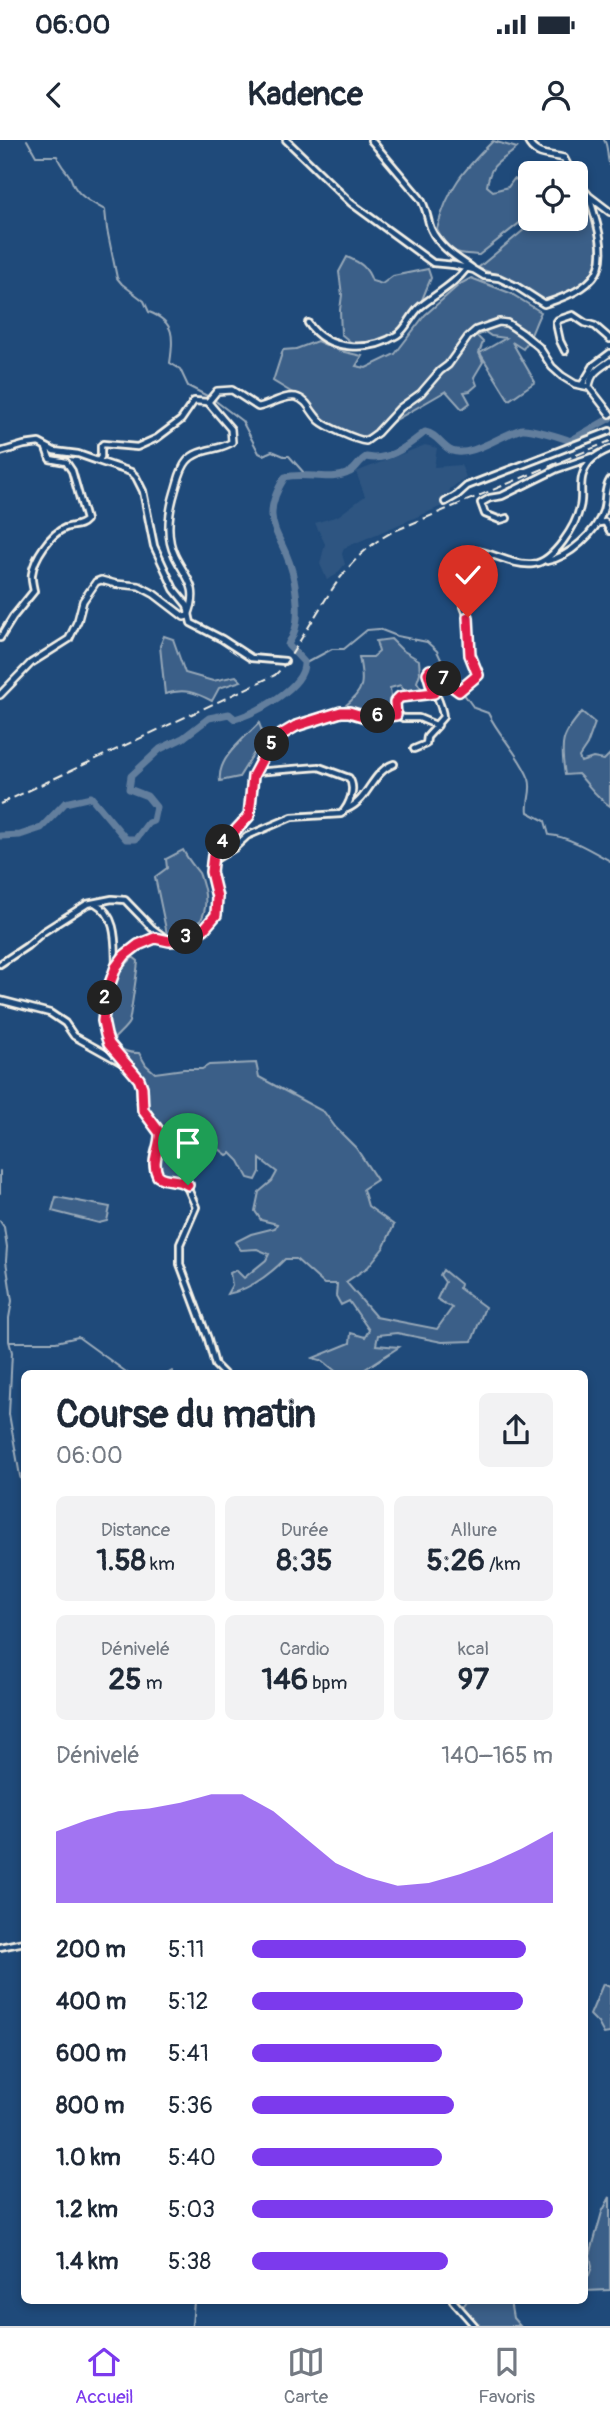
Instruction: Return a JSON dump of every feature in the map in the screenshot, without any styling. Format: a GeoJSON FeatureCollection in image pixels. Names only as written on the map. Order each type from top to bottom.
{"type":"FeatureCollection","features":[{"type":"Feature","properties":{"kind":"street"},"geometry":{"type":"LineString","coordinates":[[286,140],[351,203],[433,263],[474,270]]}},
{"type":"Feature","properties":{"kind":"street"},"geometry":{"type":"LineString","coordinates":[[371,140],[425,205],[429,226],[442,246],[484,276],[499,278],[544,304],[585,288],[604,272],[608,257],[605,241],[589,196]]}},
{"type":"Feature","properties":{"kind":"street"},"geometry":{"type":"LineString","coordinates":[[527,140],[534,150],[543,156],[564,158],[566,161]]}},
{"type":"Feature","properties":{"kind":"street"},"geometry":{"type":"LineString","coordinates":[[589,196],[610,212]]}},
{"type":"Feature","properties":{"kind":"street"},"geometry":{"type":"LineString","coordinates":[[308,323],[312,329],[328,339],[354,347],[373,346],[399,334],[417,309],[467,268]]}},
{"type":"Feature","properties":{"kind":"street"},"geometry":{"type":"LineString","coordinates":[[565,351],[556,323],[573,315],[595,326],[610,339]]}},
{"type":"Feature","properties":{"kind":"street"},"geometry":{"type":"LineString","coordinates":[[208,401],[221,389],[232,390],[258,407],[283,398],[299,398],[319,420],[354,439],[366,441],[400,408],[421,393],[440,370],[448,365],[468,337],[486,325],[499,322],[507,323],[523,333],[539,347],[552,367],[562,376],[589,387]]}},
{"type":"Feature","properties":{"kind":"street"},"geometry":{"type":"LineString","coordinates":[[582,386],[594,365],[610,353]]}},
{"type":"Feature","properties":{"kind":"street"},"geometry":{"type":"LineString","coordinates":[[609,413],[589,387],[590,378],[610,361]]}},
{"type":"Feature","properties":{"kind":"street"},"geometry":{"type":"LineString","coordinates":[[98,461],[101,457],[100,446],[137,447],[174,427],[194,401],[208,401]]}},
{"type":"Feature","properties":{"kind":"street"},"geometry":{"type":"LineString","coordinates":[[188,616],[194,592],[189,578],[174,555],[169,513],[179,477],[187,461],[195,455],[223,448],[232,442],[231,429],[208,401]]}},
{"type":"Feature","properties":{"kind":"street"},"geometry":{"type":"LineString","coordinates":[[444,502],[467,486],[610,430]]}},
{"type":"Feature","properties":{"kind":"street"},"geometry":{"type":"LineString","coordinates":[[0,452],[24,444],[39,443],[54,452],[78,454],[131,472],[143,491],[154,546],[174,589],[187,605],[191,623],[251,658],[285,661]]}},
{"type":"Feature","properties":{"kind":"street"},"geometry":{"type":"LineString","coordinates":[[0,638],[34,591],[32,572],[44,547],[65,528],[82,524],[86,520],[72,471],[66,462],[50,458],[46,447]]}},
{"type":"Feature","properties":{"kind":"street"},"geometry":{"type":"LineString","coordinates":[[507,518],[500,520],[485,514],[481,503],[610,449]]}},
{"type":"Feature","properties":{"kind":"street"},"geometry":{"type":"LineString","coordinates":[[414,749],[426,744],[427,737],[443,717],[428,673],[430,670],[461,689],[478,675],[470,655],[468,617],[449,568],[452,562],[474,551],[517,563],[535,564],[551,555],[576,517],[580,507],[583,473],[593,457]]}},
{"type":"Feature","properties":{"kind":"street"},"geometry":{"type":"LineString","coordinates":[[542,561],[555,559],[568,551],[599,523],[606,503],[604,492],[610,480]]}},
{"type":"Feature","properties":{"kind":"street"},"geometry":{"type":"LineString","coordinates":[[599,523],[605,522],[610,531]]}},
{"type":"Feature","properties":{"kind":"street"},"geometry":{"type":"LineString","coordinates":[[0,695],[31,663],[69,639],[83,601],[96,582],[101,580],[139,586],[154,594],[177,614],[188,616]]}},
{"type":"Feature","properties":{"kind":"street"},"geometry":{"type":"LineString","coordinates":[[434,693],[400,697],[395,702],[397,714],[403,718],[416,717],[433,725],[439,724]]}},
{"type":"Feature","properties":{"kind":"street"},"geometry":{"type":"LineString","coordinates":[[221,1370],[215,1365],[211,1347],[180,1264],[180,1244],[196,1207],[185,1182],[163,1180],[155,1170],[154,1160],[160,1133],[143,1110],[142,1087],[132,1069],[109,1044],[104,1027],[106,995],[116,967],[125,955],[138,945],[155,938],[182,940],[204,929],[216,915],[217,897],[211,863],[217,849],[249,816],[255,772],[267,750],[279,736],[296,726],[341,712],[369,718],[397,714]]}},
{"type":"Feature","properties":{"kind":"street"},"geometry":{"type":"LineString","coordinates":[[211,863],[247,836],[292,817],[326,813],[337,815],[356,805],[380,772],[394,764]]}},
{"type":"Feature","properties":{"kind":"street"},"geometry":{"type":"LineString","coordinates":[[255,772],[311,767],[335,772],[352,782],[346,809]]}},
{"type":"Feature","properties":{"kind":"street"},"geometry":{"type":"LineString","coordinates":[[0,964],[80,908],[112,899],[125,900],[165,939]]}},
{"type":"Feature","properties":{"kind":"street"},"geometry":{"type":"LineString","coordinates":[[94,902],[103,907],[112,920],[116,967]]}},
{"type":"Feature","properties":{"kind":"street"},"geometry":{"type":"LineString","coordinates":[[0,1000],[50,1013],[65,1023],[74,1036],[132,1069]]}},
{"type":"Feature","properties":{"kind":"street"},"geometry":{"type":"LineString","coordinates":[[0,1947],[21,1943]]}},
{"type":"Feature","properties":{"kind":"street"},"geometry":{"type":"LineString","coordinates":[[456,2304],[475,2326]]}},
{"type":"Feature","properties":{"kind":"shaded area"},"geometry":{"type":"Polygon","coordinates":[[[493,141],[517,148],[494,167],[487,186],[493,191],[508,187],[514,179],[518,180],[518,224],[479,255],[453,251],[437,229],[446,202],[458,180],[493,141]]]}},
{"type":"Feature","properties":{"kind":"shaded area"},"geometry":{"type":"Polygon","coordinates":[[[588,209],[592,217],[601,251],[602,272],[591,282],[547,306],[513,281],[478,268],[523,231],[588,231],[588,209]]]}},
{"type":"Feature","properties":{"kind":"shaded area"},"geometry":{"type":"Polygon","coordinates":[[[347,257],[363,266],[372,281],[382,284],[393,276],[428,269],[431,278],[417,312],[398,336],[353,344],[341,334],[342,295],[339,272],[347,257]]]}},
{"type":"Feature","properties":{"kind":"shaded area"},"geometry":{"type":"Polygon","coordinates":[[[471,278],[510,293],[541,312],[523,349],[512,342],[535,382],[509,400],[480,353],[506,338],[491,336],[485,332],[477,336],[483,342],[479,353],[483,362],[474,377],[477,385],[464,392],[470,403],[462,409],[446,391],[373,433],[359,438],[327,422],[309,403],[273,381],[283,350],[296,349],[317,341],[340,351],[362,356],[356,366],[366,368],[395,354],[425,315],[460,284],[471,278]]]}},
{"type":"Feature","properties":{"kind":"shaded area"},"geometry":{"type":"Polygon","coordinates":[[[425,445],[437,448],[434,467],[461,465],[466,477],[450,489],[447,504],[344,548],[342,554],[345,564],[336,575],[327,580],[320,564],[325,544],[315,523],[338,516],[365,496],[356,472],[425,445]]]}},
{"type":"Feature","properties":{"kind":"shaded area"},"geometry":{"type":"Polygon","coordinates":[[[164,636],[173,639],[185,673],[213,681],[236,676],[241,681],[219,688],[212,701],[189,692],[165,694],[160,646],[164,636]]]}},
{"type":"Feature","properties":{"kind":"shaded area"},"geometry":{"type":"Polygon","coordinates":[[[391,639],[402,650],[419,660],[420,673],[417,682],[423,691],[407,694],[401,685],[390,688],[393,715],[359,715],[345,710],[344,707],[356,696],[361,685],[359,657],[373,657],[379,652],[376,641],[391,639]]]}},
{"type":"Feature","properties":{"kind":"shaded area"},"geometry":{"type":"Polygon","coordinates":[[[582,712],[595,723],[587,745],[579,757],[581,762],[593,758],[604,760],[610,754],[610,806],[578,774],[565,775],[564,740],[582,712]]]}},
{"type":"Feature","properties":{"kind":"shaded area"},"geometry":{"type":"Polygon","coordinates":[[[259,723],[264,737],[239,777],[220,781],[220,773],[227,757],[259,723]]]}},
{"type":"Feature","properties":{"kind":"shaded area"},"geometry":{"type":"Polygon","coordinates":[[[183,850],[200,875],[205,908],[199,923],[193,929],[168,939],[155,877],[167,868],[166,859],[183,850]]]}},
{"type":"Feature","properties":{"kind":"shaded area"},"geometry":{"type":"Polygon","coordinates":[[[133,957],[138,961],[129,1022],[114,1039],[121,1049],[139,1053],[155,1073],[202,1069],[209,1065],[256,1063],[259,1077],[324,1112],[356,1148],[377,1180],[363,1189],[368,1206],[394,1225],[384,1247],[368,1267],[346,1282],[376,1317],[437,1329],[452,1308],[437,1299],[445,1282],[440,1275],[443,1270],[460,1284],[459,1288],[485,1307],[472,1341],[442,1342],[397,1333],[378,1335],[376,1345],[399,1347],[364,1370],[334,1370],[323,1361],[313,1358],[350,1343],[351,1333],[365,1337],[369,1330],[349,1301],[341,1305],[336,1296],[337,1284],[324,1284],[296,1259],[285,1259],[259,1281],[227,1294],[232,1285],[230,1273],[236,1270],[244,1278],[266,1260],[269,1254],[257,1249],[241,1250],[235,1242],[251,1234],[275,1228],[277,1224],[261,1220],[255,1211],[259,1192],[272,1181],[277,1172],[260,1159],[260,1172],[256,1180],[248,1178],[239,1161],[231,1153],[227,1155],[219,1149],[209,1153],[194,1175],[164,1175],[158,1166],[162,1130],[147,1105],[142,1081],[130,1065],[109,1051],[106,1015],[108,996],[114,979],[133,957]]]}},
{"type":"Feature","properties":{"kind":"shaded area"},"geometry":{"type":"Polygon","coordinates":[[[56,1197],[110,1207],[107,1221],[99,1223],[52,1211],[56,1197]]]}},
{"type":"Feature","properties":{"kind":"shaded area"},"geometry":{"type":"Polygon","coordinates":[[[603,1984],[610,1987],[610,2033],[604,2034],[590,2015],[603,1984]]]}},
{"type":"Feature","properties":{"kind":"shaded area"},"geometry":{"type":"Polygon","coordinates":[[[610,2197],[610,2290],[588,2291],[588,2276],[592,2267],[590,2255],[602,2212],[610,2197]]]}},
{"type":"Feature","properties":{"kind":"shaded area"},"geometry":{"type":"Polygon","coordinates":[[[465,2304],[511,2304],[513,2318],[520,2326],[476,2326],[462,2308],[465,2304]]]}},
{"type":"Feature","properties":{"kind":"waterway"},"geometry":{"type":"LineString","coordinates":[[27,140],[36,156],[57,156],[80,194],[105,210],[117,278],[144,301],[149,312],[158,316],[168,326],[172,338],[170,363],[180,369],[188,386],[213,399],[242,421],[259,453],[263,455],[272,451],[289,456],[305,474]]}},
{"type":"Feature","properties":{"kind":"waterway"},"geometry":{"type":"LineString","coordinates":[[604,140],[610,166]]}},
{"type":"Feature","properties":{"kind":"waterway"},"geometry":{"type":"LineString","coordinates":[[0,836],[20,835],[41,828],[65,803],[91,797],[126,839],[136,839],[148,823],[153,821],[156,807],[147,796],[129,789],[131,776],[160,749],[183,738],[209,718],[229,714],[235,719],[244,716],[278,698],[297,681],[304,662],[288,645],[297,622],[295,586],[272,519],[276,494],[285,477],[342,475],[352,471],[366,457],[390,455],[425,432],[433,435],[448,449],[460,452],[477,448],[522,429],[570,441],[610,418]]}},
{"type":"Feature","properties":{"kind":"waterway"},"geometry":{"type":"LineString","coordinates":[[304,664],[332,649],[344,649],[367,630],[379,629],[427,642],[437,651],[445,668],[474,708],[488,713],[525,770],[530,783],[528,812],[545,821],[549,835],[572,841],[610,861]]}},
{"type":"Feature","properties":{"kind":"waterway"},"geometry":{"type":"LineString","coordinates":[[0,1171],[0,1193]]}},
{"type":"Feature","properties":{"kind":"waterway"},"geometry":{"type":"LineString","coordinates":[[0,1221],[4,1227],[12,1301],[9,1318],[12,1352],[9,1414],[21,1479]]}},
{"type":"Feature","properties":{"kind":"waterway"},"geometry":{"type":"LineString","coordinates":[[10,1342],[56,1342],[78,1337],[123,1370]]}},
{"type":"Feature","properties":{"kind":"waterway"},"geometry":{"type":"LineString","coordinates":[[192,2326],[194,2304]]}},
{"type":"Feature","properties":{"kind":"railway"},"geometry":{"type":"LineString","coordinates":[[0,804],[275,675],[283,667],[339,579],[362,553],[392,532],[610,441]]}},
{"type":"Feature","properties":{"kind":"route"},"geometry":{"type":"LineString","coordinates":[[188,1185],[185,1182],[163,1180],[158,1176],[154,1160],[160,1133],[143,1110],[139,1079],[114,1051],[106,1035],[103,1014],[106,995],[118,964],[138,945],[155,938],[178,942],[204,929],[216,915],[217,897],[211,872],[213,855],[248,819],[253,776],[267,750],[279,736],[296,726],[341,712],[369,718],[396,715],[395,702],[400,697],[434,693],[428,673],[430,670],[459,691],[478,675],[470,655],[468,617]]}}]}
